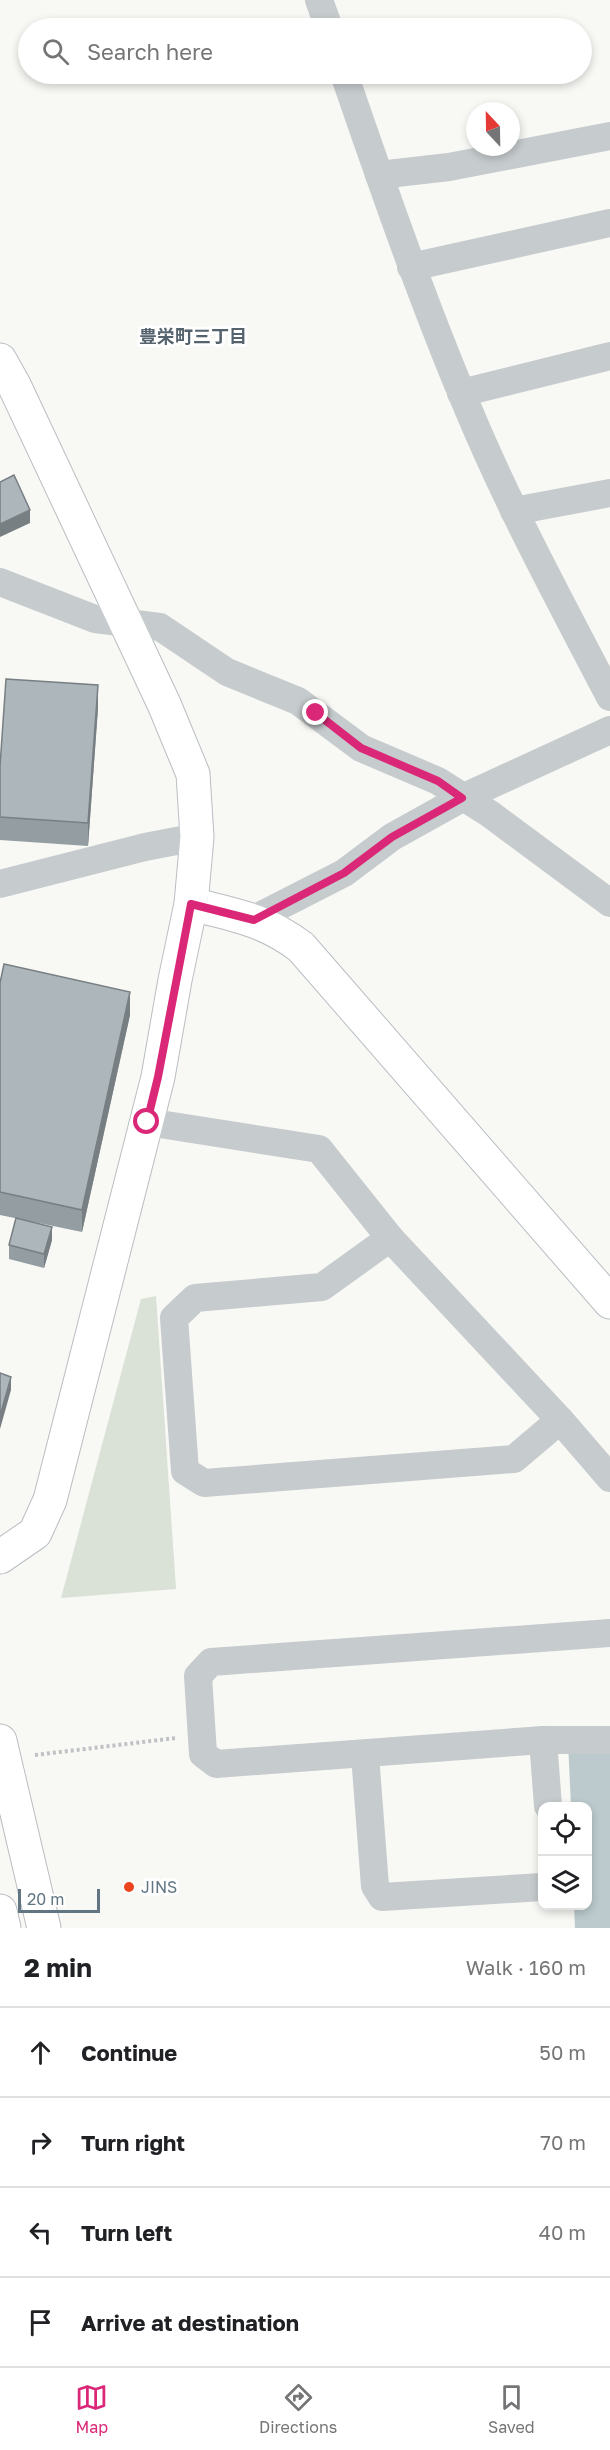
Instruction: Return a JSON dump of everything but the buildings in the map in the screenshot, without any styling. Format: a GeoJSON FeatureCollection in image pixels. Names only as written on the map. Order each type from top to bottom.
{"type":"FeatureCollection","features":[{"type":"Feature","properties":{"kind":"main road"},"geometry":{"type":"LineString","coordinates":[[0,360],[127,622],[164,704],[192,774],[197,837],[191,904],[158,1077],[50,1500],[35,1533],[0,1557]]}},
{"type":"Feature","properties":{"kind":"main road"},"geometry":{"type":"LineString","coordinates":[[191,904],[254,920],[282,933],[301,947],[610,1302]]}},
{"type":"Feature","properties":{"kind":"main road"},"geometry":{"type":"LineString","coordinates":[[12,1748],[44,1928]]}},
{"type":"Feature","properties":{"kind":"main road"},"geometry":{"type":"LineString","coordinates":[[0,1911],[4,1928]]}},
{"type":"Feature","properties":{"kind":"street"},"geometry":{"type":"LineString","coordinates":[[319,0],[325,18]]}},
{"type":"Feature","properties":{"kind":"street"},"geometry":{"type":"LineString","coordinates":[[347,84],[411,267],[462,393],[514,511],[610,697]]}},
{"type":"Feature","properties":{"kind":"street"},"geometry":{"type":"LineString","coordinates":[[379,175],[448,167],[610,136]]}},
{"type":"Feature","properties":{"kind":"street"},"geometry":{"type":"LineString","coordinates":[[411,267],[610,223]]}},
{"type":"Feature","properties":{"kind":"street"},"geometry":{"type":"LineString","coordinates":[[462,393],[610,356]]}},
{"type":"Feature","properties":{"kind":"street"},"geometry":{"type":"LineString","coordinates":[[514,511],[610,493]]}},
{"type":"Feature","properties":{"kind":"street"},"geometry":{"type":"LineString","coordinates":[[0,582],[95,619],[160,627],[227,672],[298,701],[361,748],[438,781],[490,814],[610,903]]}},
{"type":"Feature","properties":{"kind":"street"},"geometry":{"type":"LineString","coordinates":[[254,920],[344,873],[392,837],[462,798],[610,730]]}},
{"type":"Feature","properties":{"kind":"street"},"geometry":{"type":"LineString","coordinates":[[0,884],[145,847],[197,837]]}},
{"type":"Feature","properties":{"kind":"street"},"geometry":{"type":"LineString","coordinates":[[147,1122],[319,1149],[390,1238],[560,1420],[610,1478]]}},
{"type":"Feature","properties":{"kind":"street"},"geometry":{"type":"LineString","coordinates":[[390,1238],[322,1287],[195,1298],[174,1318],[185,1471],[204,1483],[514,1459],[560,1420]]}},
{"type":"Feature","properties":{"kind":"street"},"geometry":{"type":"LineString","coordinates":[[610,1633],[211,1662],[198,1676],[203,1754],[216,1764],[365,1755],[543,1740],[610,1740]]}},
{"type":"Feature","properties":{"kind":"street"},"geometry":{"type":"LineString","coordinates":[[543,1740],[548,1802]]}},
{"type":"Feature","properties":{"kind":"street"},"geometry":{"type":"LineString","coordinates":[[365,1755],[375,1886],[382,1897],[538,1887]]}},
{"type":"Feature","properties":{"kind":"path"},"geometry":{"type":"LineString","coordinates":[[12,1748],[202,1735]]}},
{"type":"Feature","properties":{"kind":"shaded area"},"geometry":{"type":"Polygon","coordinates":[[[156,1296],[176,1589],[61,1598],[141,1299],[156,1296]]]}},
{"type":"Feature","properties":{"kind":"shaded area"},"geometry":{"type":"Polygon","coordinates":[[[568,1742],[610,1742],[610,1928],[575,1928],[574,1910],[592,1910],[592,1802],[571,1802],[568,1742]]]}},
{"type":"Feature","properties":{"kind":"place","name":"JINS"},"geometry":{"type":"Point","coordinates":[129,1887]}},
{"type":"Feature","properties":{"kind":"district","name":"豊栄町三丁目"},"geometry":{"type":"Point","coordinates":[193,336]}},
{"type":"Feature","properties":{"kind":"route"},"geometry":{"type":"LineString","coordinates":[[147,1122],[158,1077],[191,904],[254,920],[344,873],[392,837],[462,798],[438,781],[361,748],[316,713]]}}]}
